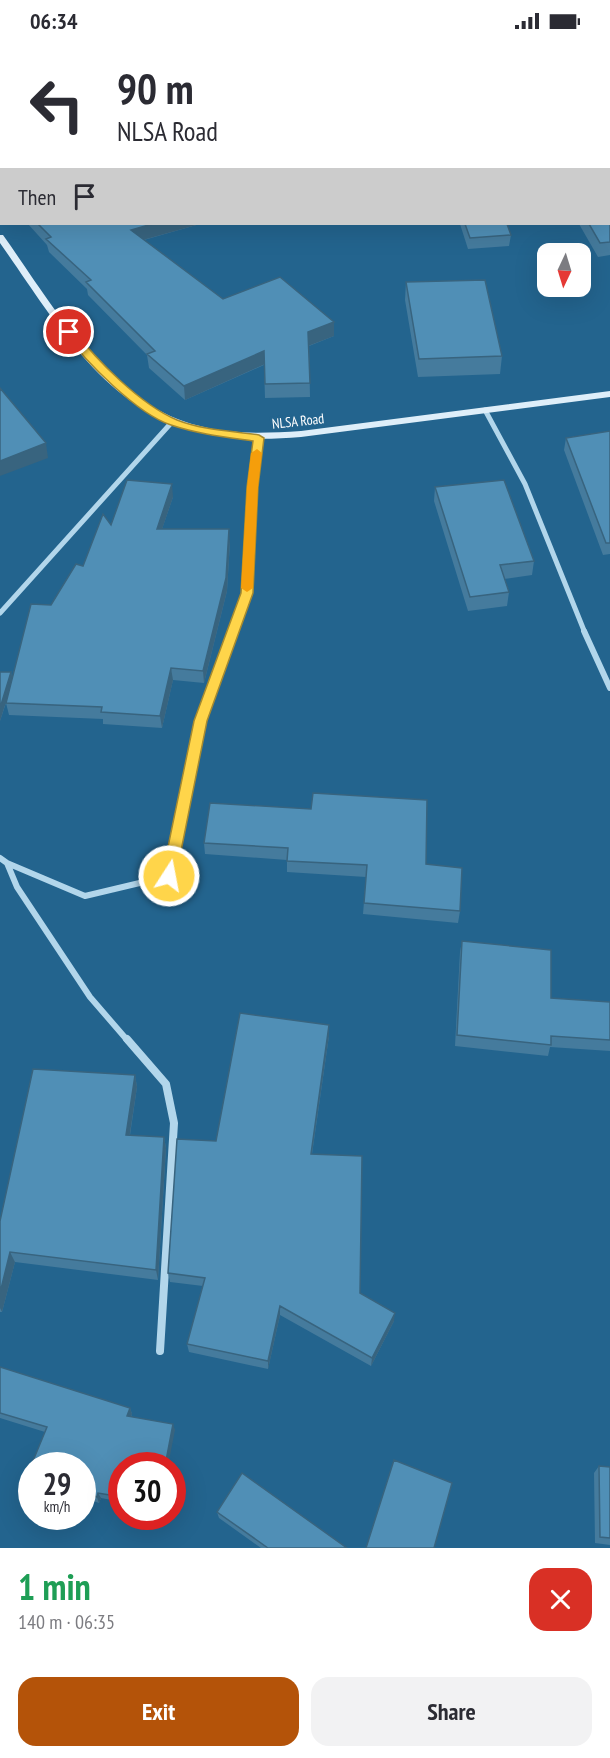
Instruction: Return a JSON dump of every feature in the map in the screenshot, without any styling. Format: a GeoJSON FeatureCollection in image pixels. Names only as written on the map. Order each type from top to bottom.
{"type":"FeatureCollection","features":[{"type":"Feature","properties":{"kind":"main road","name":"NLSA Road"},"geometry":{"type":"LineString","coordinates":[[0,237],[83,351],[132,397],[172,422],[213,432],[259,438],[310,434],[610,394]]}},
{"type":"Feature","properties":{"kind":"street"},"geometry":{"type":"LineString","coordinates":[[485,410],[525,484],[593,652],[610,688]]}},
{"type":"Feature","properties":{"kind":"street"},"geometry":{"type":"LineString","coordinates":[[0,613],[172,422]]}},
{"type":"Feature","properties":{"kind":"street"},"geometry":{"type":"LineString","coordinates":[[0,858],[85,896],[169,876],[201,721],[247,593],[252,487],[259,438]]}},
{"type":"Feature","properties":{"kind":"street"},"geometry":{"type":"LineString","coordinates":[[7,863],[17,887],[90,997],[166,1084],[174,1123],[160,1351]]}},
{"type":"Feature","properties":{"kind":"building"},"geometry":{"type":"Polygon","coordinates":[[[39,225],[148,225],[131,230],[223,299],[280,277],[334,322],[308,332],[310,383],[265,384],[264,351],[184,386],[147,354],[155,351],[86,282],[91,280],[46,239],[51,237],[39,225]]]}},
{"type":"Feature","properties":{"kind":"building"},"geometry":{"type":"Polygon","coordinates":[[[465,225],[507,225],[511,235],[470,238],[465,225]]]}},
{"type":"Feature","properties":{"kind":"building"},"geometry":{"type":"Polygon","coordinates":[[[590,225],[610,225],[610,242],[600,243],[590,225]]]}},
{"type":"Feature","properties":{"kind":"building"},"geometry":{"type":"Polygon","coordinates":[[[485,280],[502,356],[419,359],[406,282],[485,280]]]}},
{"type":"Feature","properties":{"kind":"building"},"geometry":{"type":"Polygon","coordinates":[[[0,388],[46,443],[0,461],[0,388]]]}},
{"type":"Feature","properties":{"kind":"building"},"geometry":{"type":"Polygon","coordinates":[[[610,431],[610,543],[606,543],[566,438],[610,431]]]}},
{"type":"Feature","properties":{"kind":"building"},"geometry":{"type":"Polygon","coordinates":[[[127,480],[172,484],[157,529],[229,529],[226,578],[203,671],[171,668],[160,716],[101,712],[102,707],[6,703],[31,604],[51,605],[76,564],[83,566],[103,514],[111,525],[127,480]]]}},
{"type":"Feature","properties":{"kind":"building"},"geometry":{"type":"Polygon","coordinates":[[[504,480],[534,561],[500,565],[509,592],[470,597],[435,487],[504,480]]]}},
{"type":"Feature","properties":{"kind":"building"},"geometry":{"type":"Polygon","coordinates":[[[0,672],[11,672],[0,708],[0,672]]]}},
{"type":"Feature","properties":{"kind":"building"},"geometry":{"type":"Polygon","coordinates":[[[313,793],[427,800],[426,864],[462,868],[460,911],[364,903],[367,865],[287,861],[288,848],[204,843],[210,803],[311,809],[313,793]]]}},
{"type":"Feature","properties":{"kind":"building"},"geometry":{"type":"Polygon","coordinates":[[[462,941],[551,950],[551,998],[610,1002],[610,1040],[551,1036],[551,1045],[457,1035],[462,941]]]}},
{"type":"Feature","properties":{"kind":"building"},"geometry":{"type":"Polygon","coordinates":[[[240,1013],[329,1025],[311,1154],[362,1156],[360,1293],[395,1313],[372,1358],[280,1306],[268,1361],[187,1344],[205,1278],[168,1273],[177,1139],[216,1141],[240,1013]]]}},
{"type":"Feature","properties":{"kind":"building"},"geometry":{"type":"Polygon","coordinates":[[[33,1069],[135,1075],[126,1135],[164,1137],[156,1270],[10,1252],[0,1293],[0,1221],[33,1069]]]}},
{"type":"Feature","properties":{"kind":"building"},"geometry":{"type":"Polygon","coordinates":[[[0,1367],[130,1408],[127,1416],[173,1424],[168,1452],[108,1452],[108,1495],[98,1493],[97,1497],[96,1452],[37,1452],[47,1427],[0,1413],[0,1367]]]}},
{"type":"Feature","properties":{"kind":"building"},"geometry":{"type":"Polygon","coordinates":[[[394,1460],[452,1483],[434,1548],[366,1548],[394,1460]]]}},
{"type":"Feature","properties":{"kind":"building"},"geometry":{"type":"Polygon","coordinates":[[[599,1466],[610,1467],[610,1538],[600,1537],[599,1466]]]}},
{"type":"Feature","properties":{"kind":"building"},"geometry":{"type":"Polygon","coordinates":[[[242,1473],[347,1548],[268,1548],[217,1512],[242,1473]]]}},
{"type":"Feature","properties":{"kind":"slow traffic"},"geometry":{"type":"LineString","coordinates":[[247,588],[252,487],[257,453]]}},
{"type":"Feature","properties":{"kind":"route"},"geometry":{"type":"LineString","coordinates":[[69,332],[83,351],[132,397],[172,422],[213,432],[259,438],[252,487],[247,593],[201,721],[169,876]]}}]}
